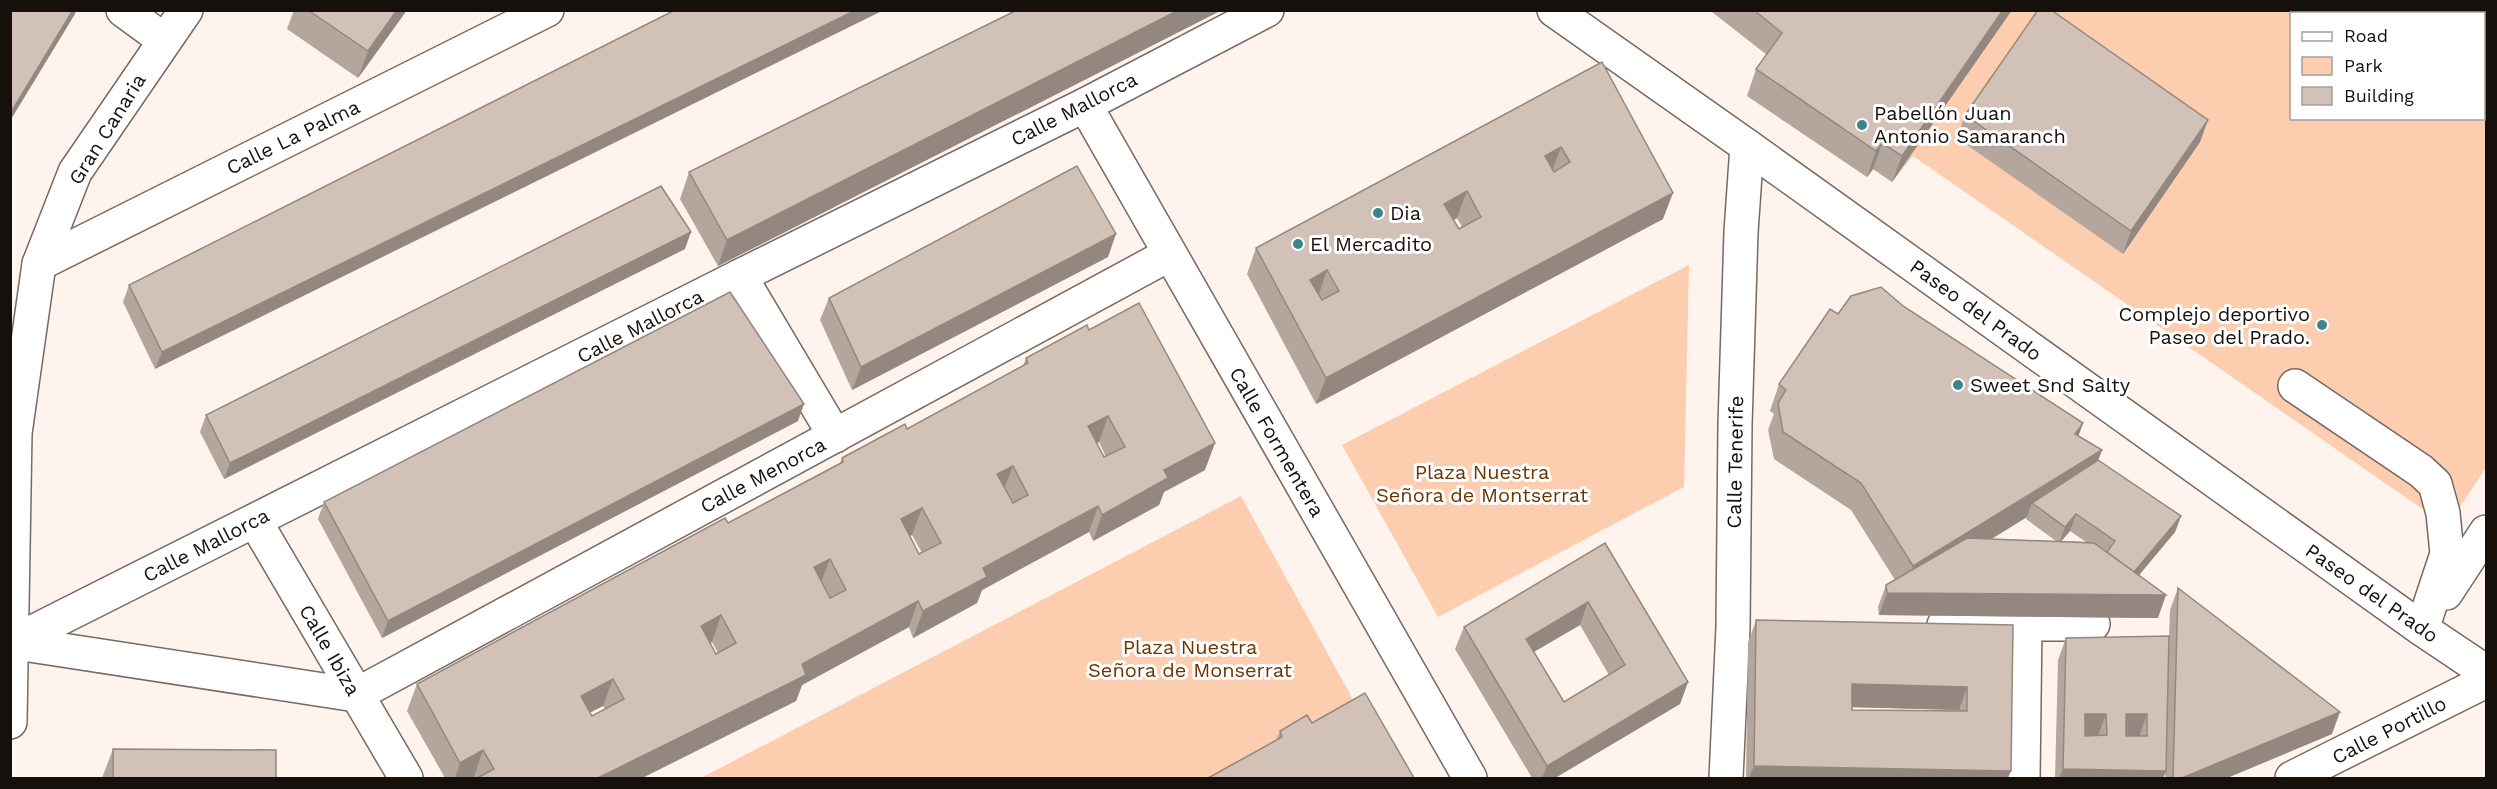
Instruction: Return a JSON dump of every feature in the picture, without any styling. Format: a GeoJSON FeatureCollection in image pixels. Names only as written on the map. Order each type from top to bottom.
{"type":"FeatureCollection","features":[{"type":"Feature","properties":{"kind":"street"},"geometry":{"type":"LineString","coordinates":[[123,10],[164,40]]}},
{"type":"Feature","properties":{"kind":"street","name":"Gran Canaria"},"geometry":{"type":"LineString","coordinates":[[10,722],[15,433],[39,264],[75,172],[186,10]]}},
{"type":"Feature","properties":{"kind":"street","name":"Calle La Palma"},"geometry":{"type":"LineString","coordinates":[[39,264],[548,10]]}},
{"type":"Feature","properties":{"kind":"street","name":"Calle Mallorca"},"geometry":{"type":"LineString","coordinates":[[12,642],[1085,105],[1267,10]]}},
{"type":"Feature","properties":{"kind":"street","name":"Paseo del Prado"},"geometry":{"type":"LineString","coordinates":[[1554,10],[2422,629],[2487,672]]}},
{"type":"Feature","properties":{"kind":"street","name":"Calle Formentera"},"geometry":{"type":"LineString","coordinates":[[1085,105],[1470,778]]}},
{"type":"Feature","properties":{"kind":"street","name":"Calle Tenerife"},"geometry":{"type":"LineString","coordinates":[[1726,778],[1733,627],[1735,424],[1741,232],[1747,146]]}},
{"type":"Feature","properties":{"kind":"street","name":"Calle Menorca"},"geometry":{"type":"LineString","coordinates":[[356,694],[1170,254]]}},
{"type":"Feature","properties":{"kind":"street"},"geometry":{"type":"LineString","coordinates":[[740,276],[835,436]]}},
{"type":"Feature","properties":{"kind":"street"},"geometry":{"type":"LineString","coordinates":[[2295,386],[2421,471],[2435,484],[2443,513],[2447,555],[2422,629]]}},
{"type":"Feature","properties":{"kind":"street","name":"Calle Ibiza"},"geometry":{"type":"LineString","coordinates":[[255,521],[406,778]]}},
{"type":"Feature","properties":{"kind":"street"},"geometry":{"type":"LineString","coordinates":[[2422,629],[2487,532]]}},
{"type":"Feature","properties":{"kind":"street"},"geometry":{"type":"LineString","coordinates":[[2023,778],[2025,624]]}},
{"type":"Feature","properties":{"kind":"street"},"geometry":{"type":"LineString","coordinates":[[1913,625],[2093,624]]}},
{"type":"Feature","properties":{"kind":"street"},"geometry":{"type":"LineString","coordinates":[[1733,627],[1768,627]]}},
{"type":"Feature","properties":{"kind":"street"},"geometry":{"type":"LineString","coordinates":[[12,642],[356,694]]}},
{"type":"Feature","properties":{"kind":"street","name":"Calle Portillo"},"geometry":{"type":"LineString","coordinates":[[2295,778],[2487,681]]}},
{"type":"Feature","properties":{"kind":"green space","name":"Complejo deportivo Paseo del Prado."},"geometry":{"type":"Polygon","coordinates":[[[1713,10],[2347,12],[2290,12],[2290,120],[2485,120],[2485,106],[2486,107],[2486,468],[2447,526],[1913,156],[1892,182],[1873,169],[1867,177],[1747,96],[1772,59],[1713,10]]]}},
{"type":"Feature","properties":{"kind":"green space","name":"Plaza Nuestra Señora de Montserrat"},"geometry":{"type":"Polygon","coordinates":[[[1689,265],[1684,487],[1438,617],[1342,445],[1689,265]]]}},
{"type":"Feature","properties":{"kind":"green space","name":"Plaza Nuestra Señora de Monserrat"},"geometry":{"type":"Polygon","coordinates":[[[1241,496],[1356,705],[1221,778],[701,778],[1241,496]]]}},
{"type":"Feature","properties":{"kind":"building"},"geometry":{"type":"Polygon","coordinates":[[[10,10],[73,10],[10,114],[10,10]]]}},
{"type":"Feature","properties":{"kind":"building"},"geometry":{"type":"Polygon","coordinates":[[[308,10],[397,10],[368,51],[308,10]]]}},
{"type":"Feature","properties":{"kind":"building"},"geometry":{"type":"Polygon","coordinates":[[[675,10],[856,10],[162,352],[129,285],[675,10]]]}},
{"type":"Feature","properties":{"kind":"building"},"geometry":{"type":"Polygon","coordinates":[[[1017,10],[1179,10],[727,240],[689,172],[1017,10]]]}},
{"type":"Feature","properties":{"kind":"building","name":"Pabellón Juan Antonio Samaranch"},"geometry":{"type":"Polygon","coordinates":[[[1754,10],[2003,10],[1902,156],[1882,143],[1876,151],[1756,69],[1782,33],[1754,10]]]}},
{"type":"Feature","properties":{"kind":"building"},"geometry":{"type":"Polygon","coordinates":[[[2038,10],[2051,10],[2208,120],[2131,231],[1965,115],[2038,10]]]}},
{"type":"Feature","properties":{"kind":"building"},"geometry":{"type":"Polygon","coordinates":[[[1602,62],[1673,193],[1326,378],[1256,248],[1602,62]],[[1561,147],[1545,156],[1554,172],[1570,162],[1561,147]],[[1467,191],[1444,204],[1459,229],[1481,217],[1467,191]],[[1327,270],[1310,280],[1322,300],[1339,291],[1327,270]]]}},
{"type":"Feature","properties":{"kind":"building"},"geometry":{"type":"Polygon","coordinates":[[[1077,166],[1116,234],[861,367],[829,298],[1077,166]]]}},
{"type":"Feature","properties":{"kind":"building"},"geometry":{"type":"Polygon","coordinates":[[[661,186],[691,232],[230,463],[206,415],[661,186]]]}},
{"type":"Feature","properties":{"kind":"building"},"geometry":{"type":"Polygon","coordinates":[[[1881,287],[1903,306],[2083,423],[2075,434],[2102,450],[1913,566],[1861,483],[1783,432],[1778,403],[1786,390],[1779,384],[1830,309],[1838,314],[1851,296],[1881,287]]]}},
{"type":"Feature","properties":{"kind":"building"},"geometry":{"type":"Polygon","coordinates":[[[730,292],[804,404],[388,621],[324,502],[730,292]]]}},
{"type":"Feature","properties":{"kind":"building"},"geometry":{"type":"Polygon","coordinates":[[[1139,303],[1215,443],[1164,470],[1168,478],[1102,515],[1098,506],[983,568],[987,577],[923,611],[918,601],[802,664],[806,675],[598,778],[477,778],[494,769],[483,750],[460,763],[417,684],[725,518],[728,523],[843,462],[842,458],[905,424],[907,429],[1028,363],[1026,358],[1087,325],[1089,330],[1139,303]],[[1108,416],[1088,426],[1104,457],[1125,447],[1108,416]],[[1013,466],[997,474],[1013,503],[1028,495],[1013,466]],[[922,508],[901,519],[919,554],[941,543],[922,508]],[[830,559],[814,567],[830,598],[846,590],[830,559]],[[721,615],[701,626],[716,654],[736,643],[721,615]],[[613,679],[581,696],[592,716],[624,699],[613,679]]]}},
{"type":"Feature","properties":{"kind":"building"},"geometry":{"type":"Polygon","coordinates":[[[2098,460],[2181,516],[2134,572],[2107,552],[2115,541],[2076,514],[2065,527],[2032,503],[2098,460]]]}},
{"type":"Feature","properties":{"kind":"building"},"geometry":{"type":"Polygon","coordinates":[[[1967,538],[2094,543],[2166,595],[1887,593],[1886,585],[1967,538]]]}},
{"type":"Feature","properties":{"kind":"building"},"geometry":{"type":"Polygon","coordinates":[[[1605,543],[1688,682],[1547,766],[1464,627],[1605,543]],[[1588,602],[1526,639],[1564,702],[1625,665],[1588,602]]]}},
{"type":"Feature","properties":{"kind":"building"},"geometry":{"type":"Polygon","coordinates":[[[2178,588],[2340,712],[2182,778],[2173,778],[2178,588]]]}},
{"type":"Feature","properties":{"kind":"building"},"geometry":{"type":"Polygon","coordinates":[[[1756,620],[2013,625],[2011,771],[1754,766],[1756,620]],[[1852,684],[1852,710],[1967,711],[1967,687],[1852,684]]]}},
{"type":"Feature","properties":{"kind":"building"},"geometry":{"type":"Polygon","coordinates":[[[2169,636],[2166,771],[2063,769],[2066,638],[2169,636]],[[2085,714],[2085,736],[2107,735],[2106,714],[2085,714]],[[2126,714],[2126,736],[2147,736],[2147,714],[2126,714]]]}},
{"type":"Feature","properties":{"kind":"building"},"geometry":{"type":"Polygon","coordinates":[[[1365,693],[1414,778],[1208,778],[1282,737],[1280,731],[1307,715],[1312,723],[1365,693]]]}},
{"type":"Feature","properties":{"kind":"building"},"geometry":{"type":"Polygon","coordinates":[[[113,749],[276,750],[276,778],[113,778],[113,749]]]}},
{"type":"Feature","properties":{"kind":"place","name":"Pabellón Juan Antonio Samaranch"},"geometry":{"type":"Point","coordinates":[1862,125]}},
{"type":"Feature","properties":{"kind":"place","name":"Dia"},"geometry":{"type":"Point","coordinates":[1378,213]}},
{"type":"Feature","properties":{"kind":"place","name":"El Mercadito"},"geometry":{"type":"Point","coordinates":[1298,244]}},
{"type":"Feature","properties":{"kind":"place","name":"Complejo deportivo Paseo del Prado."},"geometry":{"type":"Point","coordinates":[2322,325]}},
{"type":"Feature","properties":{"kind":"place","name":"Sweet Snd Salty"},"geometry":{"type":"Point","coordinates":[1958,385]}}]}
